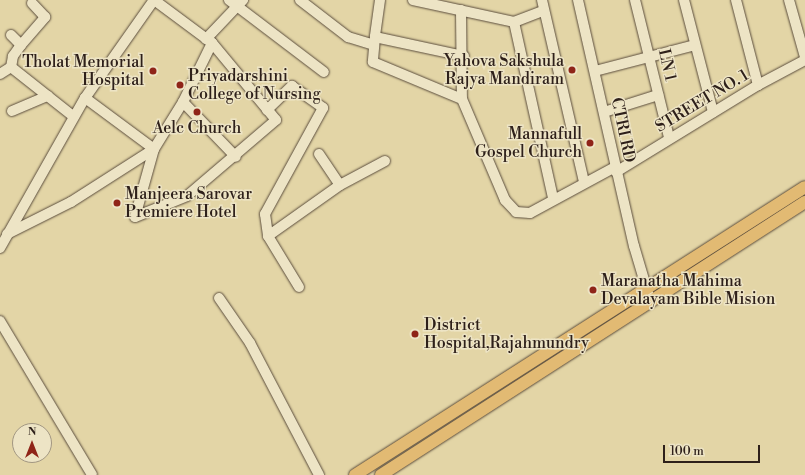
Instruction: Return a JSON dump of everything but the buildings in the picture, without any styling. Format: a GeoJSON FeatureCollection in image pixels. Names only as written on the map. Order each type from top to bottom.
{"type":"FeatureCollection","features":[{"type":"Feature","properties":{"kind":"main road"},"geometry":{"type":"LineString","coordinates":[[381,475],[805,187]]}},
{"type":"Feature","properties":{"kind":"main road"},"geometry":{"type":"LineString","coordinates":[[355,475],[652,291],[805,202]]}},
{"type":"Feature","properties":{"kind":"street"},"geometry":{"type":"LineString","coordinates":[[0,248],[85,98],[154,0],[209,41],[276,120],[236,157],[187,196],[135,217],[154,149],[183,102],[209,41],[241,3]]}},
{"type":"Feature","properties":{"kind":"street"},"geometry":{"type":"LineString","coordinates":[[229,0],[241,3],[324,72]]}},
{"type":"Feature","properties":{"kind":"street"},"geometry":{"type":"LineString","coordinates":[[300,0],[348,37],[464,56]]}},
{"type":"Feature","properties":{"kind":"street"},"geometry":{"type":"LineString","coordinates":[[380,0],[374,41],[373,62],[462,99],[464,56],[461,10]]}},
{"type":"Feature","properties":{"kind":"street"},"geometry":{"type":"LineString","coordinates":[[413,0],[514,22],[543,11]]}},
{"type":"Feature","properties":{"kind":"street"},"geometry":{"type":"LineString","coordinates":[[542,0],[543,11],[584,182]]}},
{"type":"Feature","properties":{"kind":"street","name":"CTRI RD"},"geometry":{"type":"LineString","coordinates":[[578,0],[639,266],[652,291]]}},
{"type":"Feature","properties":{"kind":"street","name":"LN 1"},"geometry":{"type":"LineString","coordinates":[[635,0],[658,95],[670,137]]}},
{"type":"Feature","properties":{"kind":"street"},"geometry":{"type":"LineString","coordinates":[[684,0],[713,112]]}},
{"type":"Feature","properties":{"kind":"street"},"geometry":{"type":"LineString","coordinates":[[736,0],[758,85]]}},
{"type":"Feature","properties":{"kind":"street"},"geometry":{"type":"LineString","coordinates":[[789,0],[805,59]]}},
{"type":"Feature","properties":{"kind":"street"},"geometry":{"type":"LineString","coordinates":[[0,74],[11,67],[13,56],[45,16],[32,3]]}},
{"type":"Feature","properties":{"kind":"street"},"geometry":{"type":"LineString","coordinates":[[514,22],[553,198]]}},
{"type":"Feature","properties":{"kind":"street"},"geometry":{"type":"LineString","coordinates":[[11,35],[21,45]]}},
{"type":"Feature","properties":{"kind":"street"},"geometry":{"type":"LineString","coordinates":[[595,71],[695,44]]}},
{"type":"Feature","properties":{"kind":"street","name":"STREET NO. 1"},"geometry":{"type":"LineString","coordinates":[[462,99],[505,200],[516,212],[530,213],[553,198],[584,182],[616,170],[758,85],[805,59]]}},
{"type":"Feature","properties":{"kind":"street"},"geometry":{"type":"LineString","coordinates":[[11,67],[74,116]]}},
{"type":"Feature","properties":{"kind":"street"},"geometry":{"type":"LineString","coordinates":[[267,110],[292,86],[323,108],[266,214],[268,236],[299,287]]}},
{"type":"Feature","properties":{"kind":"street"},"geometry":{"type":"LineString","coordinates":[[604,112],[658,95]]}},
{"type":"Feature","properties":{"kind":"street"},"geometry":{"type":"LineString","coordinates":[[12,111],[48,96]]}},
{"type":"Feature","properties":{"kind":"street"},"geometry":{"type":"LineString","coordinates":[[85,98],[154,149]]}},
{"type":"Feature","properties":{"kind":"street"},"geometry":{"type":"LineString","coordinates":[[183,102],[236,157]]}},
{"type":"Feature","properties":{"kind":"street"},"geometry":{"type":"LineString","coordinates":[[7,234],[71,202],[154,149]]}},
{"type":"Feature","properties":{"kind":"street"},"geometry":{"type":"LineString","coordinates":[[319,154],[340,184]]}},
{"type":"Feature","properties":{"kind":"street"},"geometry":{"type":"LineString","coordinates":[[268,236],[340,184],[385,161]]}},
{"type":"Feature","properties":{"kind":"street"},"geometry":{"type":"LineString","coordinates":[[219,298],[250,343],[318,475]]}},
{"type":"Feature","properties":{"kind":"street"},"geometry":{"type":"LineString","coordinates":[[0,321],[92,475]]}},
{"type":"Feature","properties":{"kind":"place","name":"Yahova Sakshula Rajya Mandiram"},"geometry":{"type":"Point","coordinates":[572,70]}},
{"type":"Feature","properties":{"kind":"place","name":"Tholat Memorial Hospital"},"geometry":{"type":"Point","coordinates":[153,71]}},
{"type":"Feature","properties":{"kind":"place","name":"Priyadarshini College of Nursing"},"geometry":{"type":"Point","coordinates":[180,85]}},
{"type":"Feature","properties":{"kind":"place","name":"Aelc Church"},"geometry":{"type":"Point","coordinates":[197,112]}},
{"type":"Feature","properties":{"kind":"place","name":"Mannafull Gospel Church"},"geometry":{"type":"Point","coordinates":[590,143]}},
{"type":"Feature","properties":{"kind":"place","name":"Manjeera Sarovar Premiere Hotel"},"geometry":{"type":"Point","coordinates":[117,203]}},
{"type":"Feature","properties":{"kind":"place","name":"Maranatha Mahima Devalayam Bible Mision"},"geometry":{"type":"Point","coordinates":[593,290]}},
{"type":"Feature","properties":{"kind":"place","name":"District Hospital,Rajahmundry"},"geometry":{"type":"Point","coordinates":[415,334]}}]}
